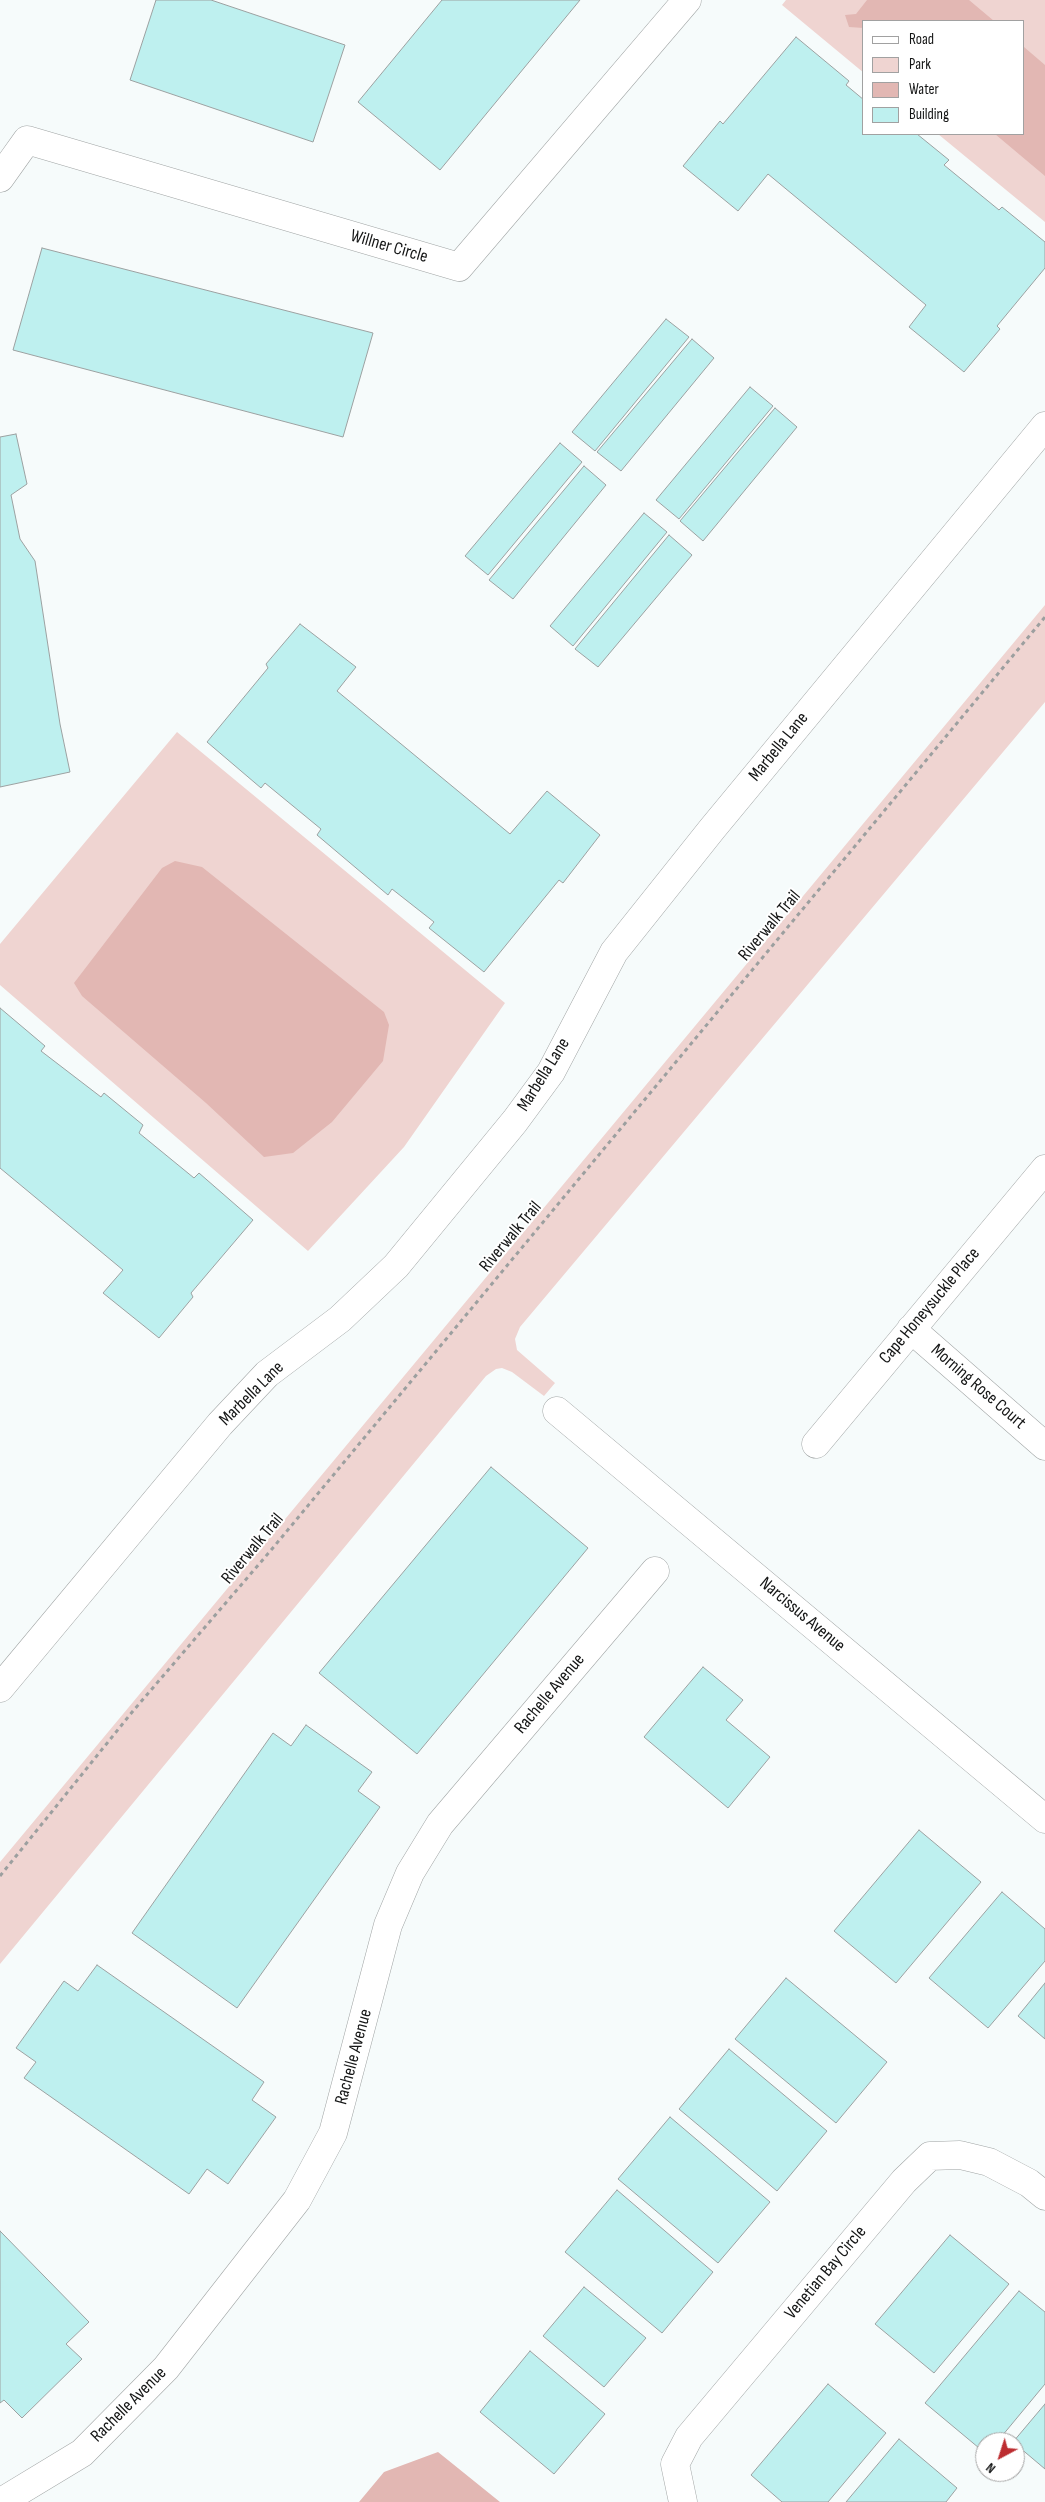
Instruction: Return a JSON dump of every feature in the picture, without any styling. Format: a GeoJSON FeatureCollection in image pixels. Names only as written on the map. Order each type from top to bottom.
{"type":"FeatureCollection","features":[{"type":"Feature","properties":{"kind":"street","name":"Willner Circle"},"geometry":{"type":"LineString","coordinates":[[0,178],[27,140],[459,267],[687,0]]}},
{"type":"Feature","properties":{"kind":"street","name":"Marbella Lane"},"geometry":{"type":"LineString","coordinates":[[0,1688],[220,1424],[260,1381],[340,1320],[396,1266],[515,1121],[551,1072],[614,952],[724,814],[1045,426]]}},
{"type":"Feature","properties":{"kind":"street","name":"Cape Honeysuckle Place"},"geometry":{"type":"LineString","coordinates":[[816,1444],[1045,1169]]}},
{"type":"Feature","properties":{"kind":"street","name":"Morning Rose Court"},"geometry":{"type":"LineString","coordinates":[[911,1329],[1045,1446]]}},
{"type":"Feature","properties":{"kind":"street","name":"Narcissus Avenue"},"geometry":{"type":"LineString","coordinates":[[557,1412],[1045,1819]]}},
{"type":"Feature","properties":{"kind":"street","name":"Rachelle Avenue"},"geometry":{"type":"LineString","coordinates":[[1,2502],[82,2453],[166,2368],[297,2200],[332,2133],[388,1925],[410,1873],[440,1824],[655,1571]]}},
{"type":"Feature","properties":{"kind":"street","name":"Venetian Bay Circle"},"geometry":{"type":"LineString","coordinates":[[683,2502],[675,2464],[688,2437],[904,2181],[930,2156],[960,2155],[989,2162],[1029,2183],[1045,2196]]}},
{"type":"Feature","properties":{"kind":"path","name":"Riverwalk Trail"},"geometry":{"type":"LineString","coordinates":[[0,1876],[133,1711],[272,1549],[1045,617]]}},
{"type":"Feature","properties":{"kind":"green space"},"geometry":{"type":"Polygon","coordinates":[[[786,0],[1045,0],[1045,222],[939,135],[1025,135],[1025,20],[862,20],[862,71],[782,5],[786,0]]]}},
{"type":"Feature","properties":{"kind":"green space"},"geometry":{"type":"Polygon","coordinates":[[[1045,605],[1045,702],[520,1327],[515,1339],[517,1350],[555,1383],[544,1396],[512,1372],[502,1368],[496,1369],[486,1376],[0,1964],[0,1862],[1045,605]]]}},
{"type":"Feature","properties":{"kind":"green space"},"geometry":{"type":"Polygon","coordinates":[[[177,732],[505,1003],[404,1147],[308,1251],[0,985],[0,944],[177,732]]]}},
{"type":"Feature","properties":{"kind":"water"},"geometry":{"type":"Polygon","coordinates":[[[867,0],[969,0],[993,20],[862,20],[862,28],[849,27],[845,15],[856,14],[867,0]]]}},
{"type":"Feature","properties":{"kind":"water"},"geometry":{"type":"Polygon","coordinates":[[[1025,48],[1045,65],[1045,176],[996,135],[1025,135],[1025,48]]]}},
{"type":"Feature","properties":{"kind":"water"},"geometry":{"type":"Polygon","coordinates":[[[175,861],[202,867],[384,1012],[389,1025],[383,1061],[332,1122],[293,1153],[264,1157],[206,1103],[82,996],[74,983],[162,868],[175,861]]]}},
{"type":"Feature","properties":{"kind":"water"},"geometry":{"type":"Polygon","coordinates":[[[438,2452],[500,2502],[359,2502],[384,2472],[438,2452]]]}},
{"type":"Feature","properties":{"kind":"building"},"geometry":{"type":"Polygon","coordinates":[[[156,0],[211,0],[345,45],[313,142],[130,80],[156,0]]]}},
{"type":"Feature","properties":{"kind":"building"},"geometry":{"type":"Polygon","coordinates":[[[442,0],[580,0],[440,170],[358,102],[442,0]]]}},
{"type":"Feature","properties":{"kind":"building"},"geometry":{"type":"Polygon","coordinates":[[[796,37],[849,81],[846,85],[862,98],[862,135],[918,135],[949,160],[944,165],[999,210],[1002,207],[1045,242],[1045,268],[997,326],[1000,329],[964,372],[909,327],[926,305],[768,174],[738,211],[683,166],[720,121],[723,124],[796,37]]]}},
{"type":"Feature","properties":{"kind":"building"},"geometry":{"type":"Polygon","coordinates":[[[42,248],[373,333],[343,437],[13,350],[42,248]]]}},
{"type":"Feature","properties":{"kind":"building"},"geometry":{"type":"Polygon","coordinates":[[[666,319],[689,337],[595,451],[572,432],[666,319]]]}},
{"type":"Feature","properties":{"kind":"building"},"geometry":{"type":"Polygon","coordinates":[[[692,339],[714,358],[621,471],[597,452],[692,339]]]}},
{"type":"Feature","properties":{"kind":"building"},"geometry":{"type":"Polygon","coordinates":[[[750,387],[773,406],[679,519],[656,500],[750,387]]]}},
{"type":"Feature","properties":{"kind":"building"},"geometry":{"type":"Polygon","coordinates":[[[775,408],[797,427],[703,541],[680,521],[775,408]]]}},
{"type":"Feature","properties":{"kind":"building"},"geometry":{"type":"Polygon","coordinates":[[[16,434],[27,484],[11,495],[20,539],[35,561],[60,724],[70,772],[0,787],[0,437],[16,434]]]}},
{"type":"Feature","properties":{"kind":"building"},"geometry":{"type":"Polygon","coordinates":[[[560,443],[582,462],[488,575],[465,556],[560,443]]]}},
{"type":"Feature","properties":{"kind":"building"},"geometry":{"type":"Polygon","coordinates":[[[584,466],[606,485],[513,599],[489,580],[584,466]]]}},
{"type":"Feature","properties":{"kind":"building"},"geometry":{"type":"Polygon","coordinates":[[[644,513],[667,532],[573,646],[550,626],[644,513]]]}},
{"type":"Feature","properties":{"kind":"building"},"geometry":{"type":"Polygon","coordinates":[[[669,535],[692,555],[598,667],[575,649],[669,535]]]}},
{"type":"Feature","properties":{"kind":"building"},"geometry":{"type":"Polygon","coordinates":[[[300,624],[356,667],[337,691],[510,834],[547,791],[600,835],[563,883],[559,880],[484,972],[429,928],[434,922],[392,889],[388,895],[317,835],[321,829],[265,783],[261,788],[207,742],[268,668],[266,664],[300,624]]]}},
{"type":"Feature","properties":{"kind":"building"},"geometry":{"type":"Polygon","coordinates":[[[0,1008],[45,1046],[41,1051],[101,1097],[104,1093],[143,1125],[139,1133],[194,1178],[199,1173],[253,1220],[191,1293],[193,1297],[159,1338],[103,1293],[123,1270],[0,1168],[0,1008]]]}},
{"type":"Feature","properties":{"kind":"building"},"geometry":{"type":"Polygon","coordinates":[[[491,1467],[588,1548],[417,1754],[319,1673],[491,1467]]]}},
{"type":"Feature","properties":{"kind":"building"},"geometry":{"type":"Polygon","coordinates":[[[703,1667],[743,1700],[726,1720],[770,1757],[728,1808],[644,1737],[703,1667]]]}},
{"type":"Feature","properties":{"kind":"building"},"geometry":{"type":"Polygon","coordinates":[[[306,1725],[372,1772],[358,1791],[380,1807],[237,2008],[132,1933],[273,1733],[291,1746],[306,1725]]]}},
{"type":"Feature","properties":{"kind":"building"},"geometry":{"type":"Polygon","coordinates":[[[919,1830],[981,1882],[896,1983],[834,1931],[919,1830]]]}},
{"type":"Feature","properties":{"kind":"building"},"geometry":{"type":"Polygon","coordinates":[[[1002,1892],[1045,1929],[1045,1961],[988,2028],[929,1978],[1002,1892]]]}},
{"type":"Feature","properties":{"kind":"building"},"geometry":{"type":"Polygon","coordinates":[[[97,1965],[264,2082],[252,2100],[276,2117],[228,2184],[207,2169],[189,2194],[24,2078],[36,2062],[16,2048],[64,1981],[78,1991],[97,1965]]]}},
{"type":"Feature","properties":{"kind":"building"},"geometry":{"type":"Polygon","coordinates":[[[786,1978],[887,2062],[836,2123],[735,2039],[786,1978]]]}},
{"type":"Feature","properties":{"kind":"building"},"geometry":{"type":"Polygon","coordinates":[[[1045,1983],[1045,2039],[1018,2016],[1045,1983]]]}},
{"type":"Feature","properties":{"kind":"building"},"geometry":{"type":"Polygon","coordinates":[[[729,2049],[827,2131],[777,2191],[679,2109],[729,2049]]]}},
{"type":"Feature","properties":{"kind":"building"},"geometry":{"type":"Polygon","coordinates":[[[670,2117],[770,2202],[718,2263],[618,2179],[670,2117]]]}},
{"type":"Feature","properties":{"kind":"building"},"geometry":{"type":"Polygon","coordinates":[[[617,2190],[713,2272],[662,2333],[565,2252],[617,2190]]]}},
{"type":"Feature","properties":{"kind":"building"},"geometry":{"type":"Polygon","coordinates":[[[0,2231],[89,2322],[66,2344],[82,2359],[22,2418],[4,2400],[0,2403],[0,2231]]]}},
{"type":"Feature","properties":{"kind":"building"},"geometry":{"type":"Polygon","coordinates":[[[950,2235],[1009,2284],[934,2373],[875,2324],[950,2235]]]}},
{"type":"Feature","properties":{"kind":"building"},"geometry":{"type":"Polygon","coordinates":[[[584,2287],[646,2338],[604,2387],[543,2336],[584,2287]]]}},
{"type":"Feature","properties":{"kind":"building"},"geometry":{"type":"Polygon","coordinates":[[[1019,2291],[1045,2312],[1045,2384],[1005,2432],[975,2432],[975,2445],[925,2403],[1019,2291]]]}},
{"type":"Feature","properties":{"kind":"building"},"geometry":{"type":"Polygon","coordinates":[[[530,2351],[605,2414],[554,2474],[480,2412],[530,2351]]]}},
{"type":"Feature","properties":{"kind":"building"},"geometry":{"type":"Polygon","coordinates":[[[828,2384],[886,2433],[828,2502],[782,2502],[751,2475],[828,2384]]]}},
{"type":"Feature","properties":{"kind":"building"},"geometry":{"type":"Polygon","coordinates":[[[1045,2404],[1045,2469],[1025,2452],[1025,2432],[1021,2432],[1045,2404]]]}},
{"type":"Feature","properties":{"kind":"building"},"geometry":{"type":"Polygon","coordinates":[[[899,2439],[957,2488],[946,2502],[846,2502],[899,2439]]]}}]}
